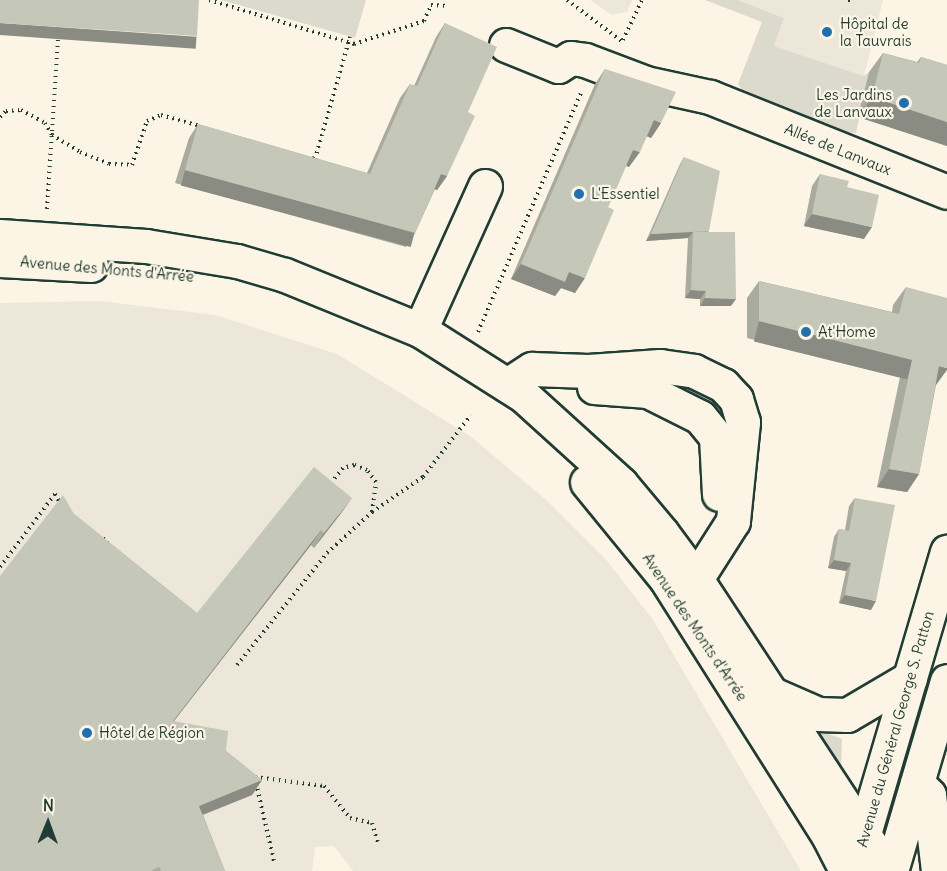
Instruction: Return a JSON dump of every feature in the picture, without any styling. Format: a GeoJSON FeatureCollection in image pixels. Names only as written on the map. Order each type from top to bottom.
{"type":"FeatureCollection","features":[{"type":"Feature","properties":{"kind":"street","name":"Allée de Lanvaux"},"geometry":{"type":"LineString","coordinates":[[506,45],[558,66],[571,58],[595,63],[646,83],[710,97],[947,192]]}},
{"type":"Feature","properties":{"kind":"street"},"geometry":{"type":"LineString","coordinates":[[420,330],[485,186]]}},
{"type":"Feature","properties":{"kind":"street","name":"Avenue des Monts d'Arrée"},"geometry":{"type":"LineString","coordinates":[[0,236],[146,246],[237,261],[285,275],[420,330],[507,385],[575,439],[621,484],[696,579],[890,871]]}},
{"type":"Feature","properties":{"kind":"street","name":"Avenue des Monts d'Arrée"},"geometry":{"type":"LineString","coordinates":[[0,260],[160,270],[232,282],[312,305],[393,339],[454,371],[509,410],[604,499],[666,579],[829,837],[846,871]]}},
{"type":"Feature","properties":{"kind":"street"},"geometry":{"type":"LineString","coordinates":[[507,385],[532,369],[569,370],[582,386],[648,391],[699,417],[716,437],[718,490],[722,509],[733,521],[696,579]]}},
{"type":"Feature","properties":{"kind":"street","name":"Avenue du Général George S. Patton"},"geometry":{"type":"LineString","coordinates":[[853,871],[866,834],[947,552]]}},
{"type":"Feature","properties":{"kind":"street","name":"Avenue des Monts d'Arrée"},"geometry":{"type":"LineString","coordinates":[[772,694],[818,714],[847,715],[910,678]]}},
{"type":"Feature","properties":{"kind":"street"},"geometry":{"type":"LineString","coordinates":[[890,871],[947,681]]}},
{"type":"Feature","properties":{"kind":"street"},"geometry":{"type":"LineString","coordinates":[[917,783],[929,795],[938,871]]}},
{"type":"Feature","properties":{"kind":"path"},"geometry":{"type":"LineString","coordinates":[[209,0],[354,44],[424,21],[431,5],[448,6]]}},
{"type":"Feature","properties":{"kind":"path"},"geometry":{"type":"LineString","coordinates":[[623,40],[642,0]]}},
{"type":"Feature","properties":{"kind":"path"},"geometry":{"type":"LineString","coordinates":[[47,206],[58,33]]}},
{"type":"Feature","properties":{"kind":"path"},"geometry":{"type":"LineString","coordinates":[[304,156],[315,159],[350,37]]}},
{"type":"Feature","properties":{"kind":"path"},"geometry":{"type":"LineString","coordinates":[[478,332],[595,63]]}},
{"type":"Feature","properties":{"kind":"path"},"geometry":{"type":"LineString","coordinates":[[0,117],[6,111],[21,110],[45,123],[52,135],[109,164],[132,165],[147,121],[161,115],[205,128]]}},
{"type":"Feature","properties":{"kind":"path"},"geometry":{"type":"LineString","coordinates":[[237,665],[327,553],[372,512],[423,477],[469,417]]}},
{"type":"Feature","properties":{"kind":"path"},"geometry":{"type":"LineString","coordinates":[[325,492],[343,468],[361,468],[376,482],[372,512]]}},
{"type":"Feature","properties":{"kind":"path"},"geometry":{"type":"LineString","coordinates":[[0,567],[55,494],[66,514]]}},
{"type":"Feature","properties":{"kind":"path"},"geometry":{"type":"LineString","coordinates":[[93,531],[112,544],[115,558]]}},
{"type":"Feature","properties":{"kind":"path"},"geometry":{"type":"LineString","coordinates":[[248,776],[324,786],[350,818],[372,823],[378,843]]}},
{"type":"Feature","properties":{"kind":"path"},"geometry":{"type":"LineString","coordinates":[[255,777],[274,861]]}},
{"type":"Feature","properties":{"kind":"shaded area"},"geometry":{"type":"Polygon","coordinates":[[[221,0],[366,0],[355,38],[221,0]]]}},
{"type":"Feature","properties":{"kind":"shaded area"},"geometry":{"type":"Polygon","coordinates":[[[590,0],[632,0],[627,12],[612,15],[590,0]]]}},
{"type":"Feature","properties":{"kind":"shaded area"},"geometry":{"type":"Polygon","coordinates":[[[705,0],[738,0],[784,18],[774,46],[864,76],[869,72],[856,133],[836,131],[745,94],[738,84],[762,22],[705,0]]]}},
{"type":"Feature","properties":{"kind":"shaded area","name":"Hôpital de la Tauvrais"},"geometry":{"type":"Polygon","coordinates":[[[738,0],[883,0],[864,76],[774,46],[784,18],[738,0]]]}},
{"type":"Feature","properties":{"kind":"shaded area"},"geometry":{"type":"Polygon","coordinates":[[[100,301],[215,315],[337,354],[470,436],[545,499],[608,562],[653,620],[801,871],[353,871],[334,846],[315,847],[312,871],[0,871],[0,303],[100,301]]]}},
{"type":"Feature","properties":{"kind":"shaded area"},"geometry":{"type":"Polygon","coordinates":[[[818,730],[842,739],[841,770],[816,733],[818,730]]]}},
{"type":"Feature","properties":{"kind":"building"},"geometry":{"type":"Polygon","coordinates":[[[0,0],[199,0],[197,36],[0,23],[0,0]]]}},
{"type":"Feature","properties":{"kind":"building"},"geometry":{"type":"Polygon","coordinates":[[[445,23],[497,47],[468,112],[475,116],[447,176],[441,174],[415,233],[185,170],[198,124],[370,174],[410,84],[417,86],[445,23]]]}},
{"type":"Feature","properties":{"kind":"building"},"geometry":{"type":"Polygon","coordinates":[[[883,53],[919,63],[921,57],[947,65],[947,122],[872,97],[883,53]]]}},
{"type":"Feature","properties":{"kind":"building","name":"L'Essentiel"},"geometry":{"type":"Polygon","coordinates":[[[605,69],[676,92],[661,123],[654,120],[640,152],[633,150],[608,207],[614,210],[585,278],[569,272],[565,282],[521,264],[605,69]]]}},
{"type":"Feature","properties":{"kind":"building"},"geometry":{"type":"Polygon","coordinates":[[[684,157],[720,171],[709,231],[651,234],[684,157]]]}},
{"type":"Feature","properties":{"kind":"building"},"geometry":{"type":"Polygon","coordinates":[[[820,174],[849,181],[847,187],[879,195],[872,227],[812,214],[820,174]]]}},
{"type":"Feature","properties":{"kind":"building"},"geometry":{"type":"Polygon","coordinates":[[[693,232],[735,232],[736,299],[705,298],[706,291],[691,290],[693,232]]]}},
{"type":"Feature","properties":{"kind":"building"},"geometry":{"type":"Polygon","coordinates":[[[759,281],[899,314],[906,287],[947,298],[947,368],[939,366],[919,474],[889,469],[912,360],[759,321],[759,281]]]}},
{"type":"Feature","properties":{"kind":"building"},"geometry":{"type":"Polygon","coordinates":[[[314,467],[352,498],[324,533],[321,530],[173,721],[228,731],[226,751],[262,780],[199,806],[225,871],[161,871],[159,867],[151,871],[0,871],[0,576],[63,495],[74,514],[197,613],[314,467]]]}},
{"type":"Feature","properties":{"kind":"building"},"geometry":{"type":"Polygon","coordinates":[[[855,498],[895,505],[876,601],[845,595],[851,563],[834,560],[839,529],[849,531],[855,498]]]}},
{"type":"Feature","properties":{"kind":"place","name":"Hôpital de la Tauvrais"},"geometry":{"type":"Point","coordinates":[827,32]}},
{"type":"Feature","properties":{"kind":"place","name":"Les Jardins de Lanvaux"},"geometry":{"type":"Point","coordinates":[904,103]}},
{"type":"Feature","properties":{"kind":"place","name":"L'Essentiel"},"geometry":{"type":"Point","coordinates":[579,194]}},
{"type":"Feature","properties":{"kind":"place","name":"At'Home"},"geometry":{"type":"Point","coordinates":[806,332]}},
{"type":"Feature","properties":{"kind":"place","name":"Hôtel de Région"},"geometry":{"type":"Point","coordinates":[87,733]}}]}
